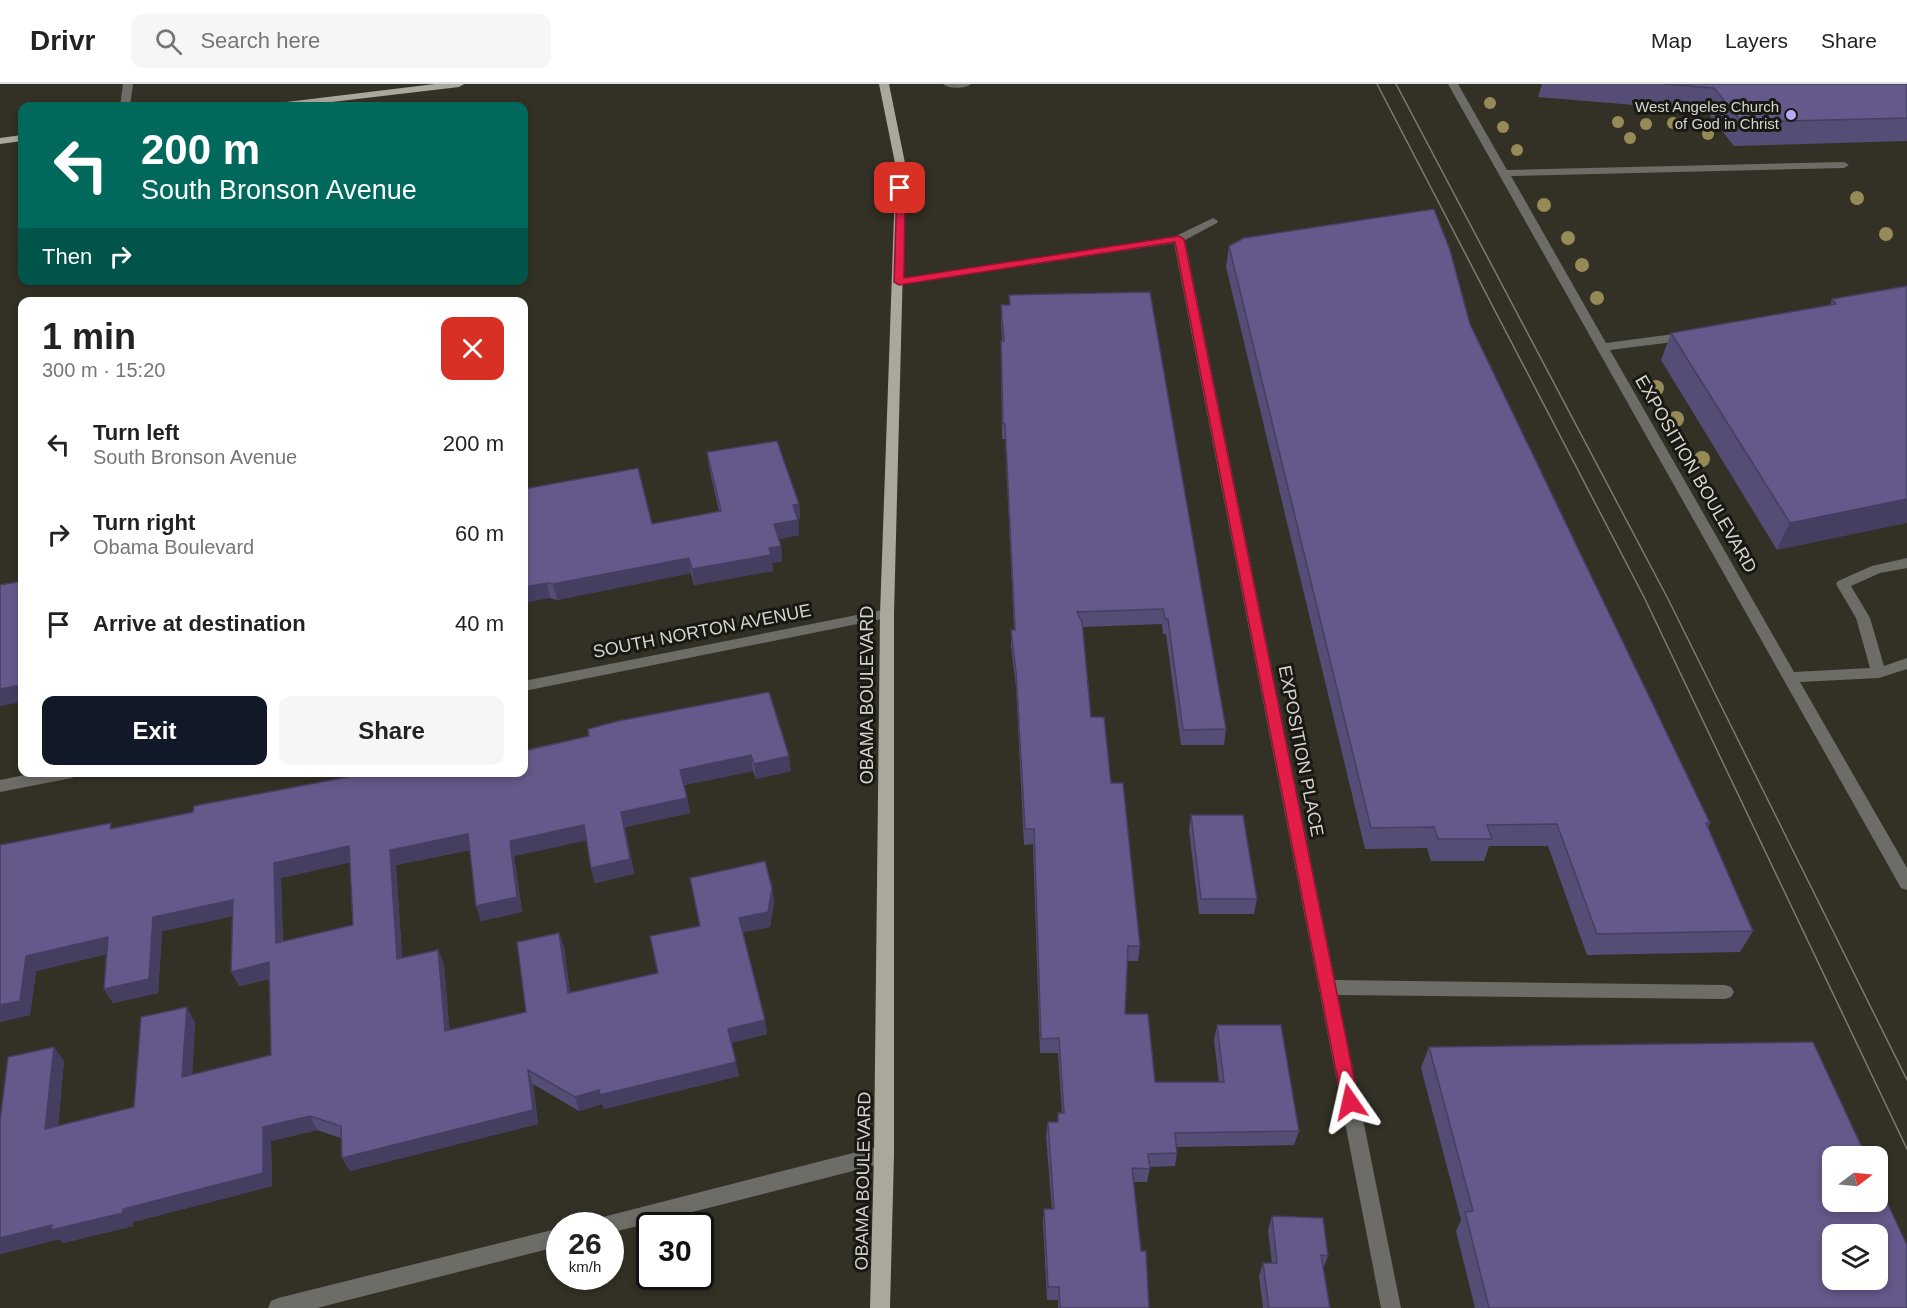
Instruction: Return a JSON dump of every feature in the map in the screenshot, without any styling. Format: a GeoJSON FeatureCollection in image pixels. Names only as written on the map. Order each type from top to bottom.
{"type":"FeatureCollection","features":[{"type":"Feature","properties":{"kind":"main road"},"geometry":{"type":"LineString","coordinates":[[311,102],[459,84]]}},
{"type":"Feature","properties":{"kind":"main road","name":"OBAMA BOULEVARD"},"geometry":{"type":"LineString","coordinates":[[880,1308],[884,1154],[887,614],[899,282],[900,163],[884,84]]}},
{"type":"Feature","properties":{"kind":"main road"},"geometry":{"type":"LineString","coordinates":[[0,141],[18,139]]}},
{"type":"Feature","properties":{"kind":"street"},"geometry":{"type":"LineString","coordinates":[[126,102],[128,84]]}},
{"type":"Feature","properties":{"kind":"street"},"geometry":{"type":"LineString","coordinates":[[948,84],[966,84]]}},
{"type":"Feature","properties":{"kind":"street","name":"EXPOSITION BOULEVARD"},"geometry":{"type":"LineString","coordinates":[[1453,84],[1907,883]]}},
{"type":"Feature","properties":{"kind":"street"},"geometry":{"type":"LineString","coordinates":[[1504,173],[1844,165]]}},
{"type":"Feature","properties":{"kind":"street"},"geometry":{"type":"LineString","coordinates":[[899,282],[1179,239],[1213,221]]}},
{"type":"Feature","properties":{"kind":"street","name":"EXPOSITION PLACE"},"geometry":{"type":"LineString","coordinates":[[1179,239],[1391,1308]]}},
{"type":"Feature","properties":{"kind":"street"},"geometry":{"type":"LineString","coordinates":[[1603,347],[1707,334]]}},
{"type":"Feature","properties":{"kind":"street"},"geometry":{"type":"LineString","coordinates":[[1879,673],[1863,618],[1843,584],[1877,569],[1907,563]]}},
{"type":"Feature","properties":{"kind":"street","name":"SOUTH NORTON AVENUE"},"geometry":{"type":"LineString","coordinates":[[528,685],[887,614]]}},
{"type":"Feature","properties":{"kind":"street"},"geometry":{"type":"LineString","coordinates":[[1790,677],[1879,673],[1907,663]]}},
{"type":"Feature","properties":{"kind":"street"},"geometry":{"type":"LineString","coordinates":[[0,786],[46,777]]}},
{"type":"Feature","properties":{"kind":"street"},"geometry":{"type":"LineString","coordinates":[[1328,987],[1725,992]]}},
{"type":"Feature","properties":{"kind":"street"},"geometry":{"type":"LineString","coordinates":[[624,1221],[884,1154]]}},
{"type":"Feature","properties":{"kind":"street"},"geometry":{"type":"LineString","coordinates":[[278,1308],[546,1240]]}},
{"type":"Feature","properties":{"kind":"building"},"geometry":{"type":"Polygon","coordinates":[[[1664,84],[1907,84],[1907,118],[1742,122],[1714,88],[1664,84]]]}},
{"type":"Feature","properties":{"kind":"building"},"geometry":{"type":"Polygon","coordinates":[[[1434,209],[1450,250],[1470,324],[1710,823],[1706,823],[1753,931],[1597,934],[1557,824],[1487,825],[1492,839],[1438,839],[1434,827],[1371,828],[1229,246],[1244,238],[1434,209]]]}},
{"type":"Feature","properties":{"kind":"building"},"geometry":{"type":"Polygon","coordinates":[[[1907,286],[1907,499],[1790,523],[1671,333],[1836,304],[1832,299],[1907,286]]]}},
{"type":"Feature","properties":{"kind":"building"},"geometry":{"type":"Polygon","coordinates":[[[1150,292],[1226,729],[1183,730],[1168,619],[1165,619],[1163,609],[1077,612],[1082,622],[1091,717],[1104,717],[1111,783],[1123,783],[1140,946],[1128,946],[1125,1014],[1148,1014],[1155,1082],[1224,1082],[1217,1025],[1281,1025],[1299,1131],[1175,1133],[1177,1153],[1148,1154],[1150,1169],[1132,1168],[1141,1251],[1146,1251],[1149,1308],[1060,1308],[1059,1287],[1048,1287],[1044,1209],[1054,1209],[1048,1122],[1058,1122],[1058,1113],[1064,1113],[1059,1038],[1041,1039],[1034,829],[1025,829],[1016,672],[1011,630],[1015,630],[1005,424],[1003,424],[1001,341],[1004,341],[1001,305],[1010,305],[1009,295],[1150,292]]]}},
{"type":"Feature","properties":{"kind":"building"},"geometry":{"type":"Polygon","coordinates":[[[777,441],[799,504],[793,505],[798,520],[774,524],[781,546],[769,548],[771,555],[692,569],[689,558],[553,584],[528,586],[528,488],[638,468],[652,524],[721,511],[707,452],[777,441]]]}},
{"type":"Feature","properties":{"kind":"building"},"geometry":{"type":"Polygon","coordinates":[[[18,582],[18,686],[0,689],[0,585],[18,582]]]}},
{"type":"Feature","properties":{"kind":"building"},"geometry":{"type":"Polygon","coordinates":[[[769,692],[789,756],[754,764],[751,755],[680,770],[687,798],[621,812],[630,859],[591,868],[584,825],[510,841],[517,897],[476,906],[468,834],[390,850],[397,959],[438,950],[445,1031],[526,1012],[517,942],[559,933],[568,993],[658,973],[650,936],[700,926],[690,878],[765,861],[772,888],[768,912],[739,918],[765,1020],[728,1029],[736,1062],[600,1095],[599,1090],[575,1097],[528,1070],[533,1110],[342,1158],[341,1126],[310,1116],[263,1127],[263,1173],[123,1209],[123,1213],[51,1230],[52,1225],[0,1238],[0,1121],[8,1057],[54,1047],[45,1129],[134,1107],[141,1017],[187,1007],[182,1077],[271,1055],[269,962],[231,972],[233,900],[153,917],[149,979],[104,989],[108,937],[26,956],[20,1001],[0,1005],[0,845],[111,823],[110,829],[193,812],[194,806],[348,777],[528,777],[528,750],[589,736],[588,729],[618,721],[769,692]],[[349,846],[274,863],[276,943],[353,925],[349,846]]]}},
{"type":"Feature","properties":{"kind":"building"},"geometry":{"type":"Polygon","coordinates":[[[1191,815],[1243,815],[1257,899],[1201,899],[1191,815]]]}},
{"type":"Feature","properties":{"kind":"building"},"geometry":{"type":"Polygon","coordinates":[[[1813,1042],[1861,1146],[1822,1146],[1822,1212],[1888,1212],[1888,1204],[1907,1245],[1907,1308],[1489,1308],[1465,1212],[1473,1211],[1429,1047],[1813,1042]]]}},
{"type":"Feature","properties":{"kind":"building"},"geometry":{"type":"Polygon","coordinates":[[[1272,1216],[1323,1218],[1328,1256],[1321,1255],[1330,1308],[1269,1308],[1263,1263],[1277,1263],[1272,1216]]]}},
{"type":"Feature","properties":{"kind":"tram line"},"geometry":{"type":"LineString","coordinates":[[1377,84],[1644,597],[1907,1149]]}},
{"type":"Feature","properties":{"kind":"tram line"},"geometry":{"type":"LineString","coordinates":[[1396,84],[1667,597],[1907,1080]]}},
{"type":"Feature","properties":{"kind":"place","name":"West Angeles Church of God in Christ"},"geometry":{"type":"Point","coordinates":[1791,115]}},
{"type":"Feature","properties":{"kind":"route"},"geometry":{"type":"LineString","coordinates":[[900,188],[899,282],[1179,239],[1350,1102]]}}]}
